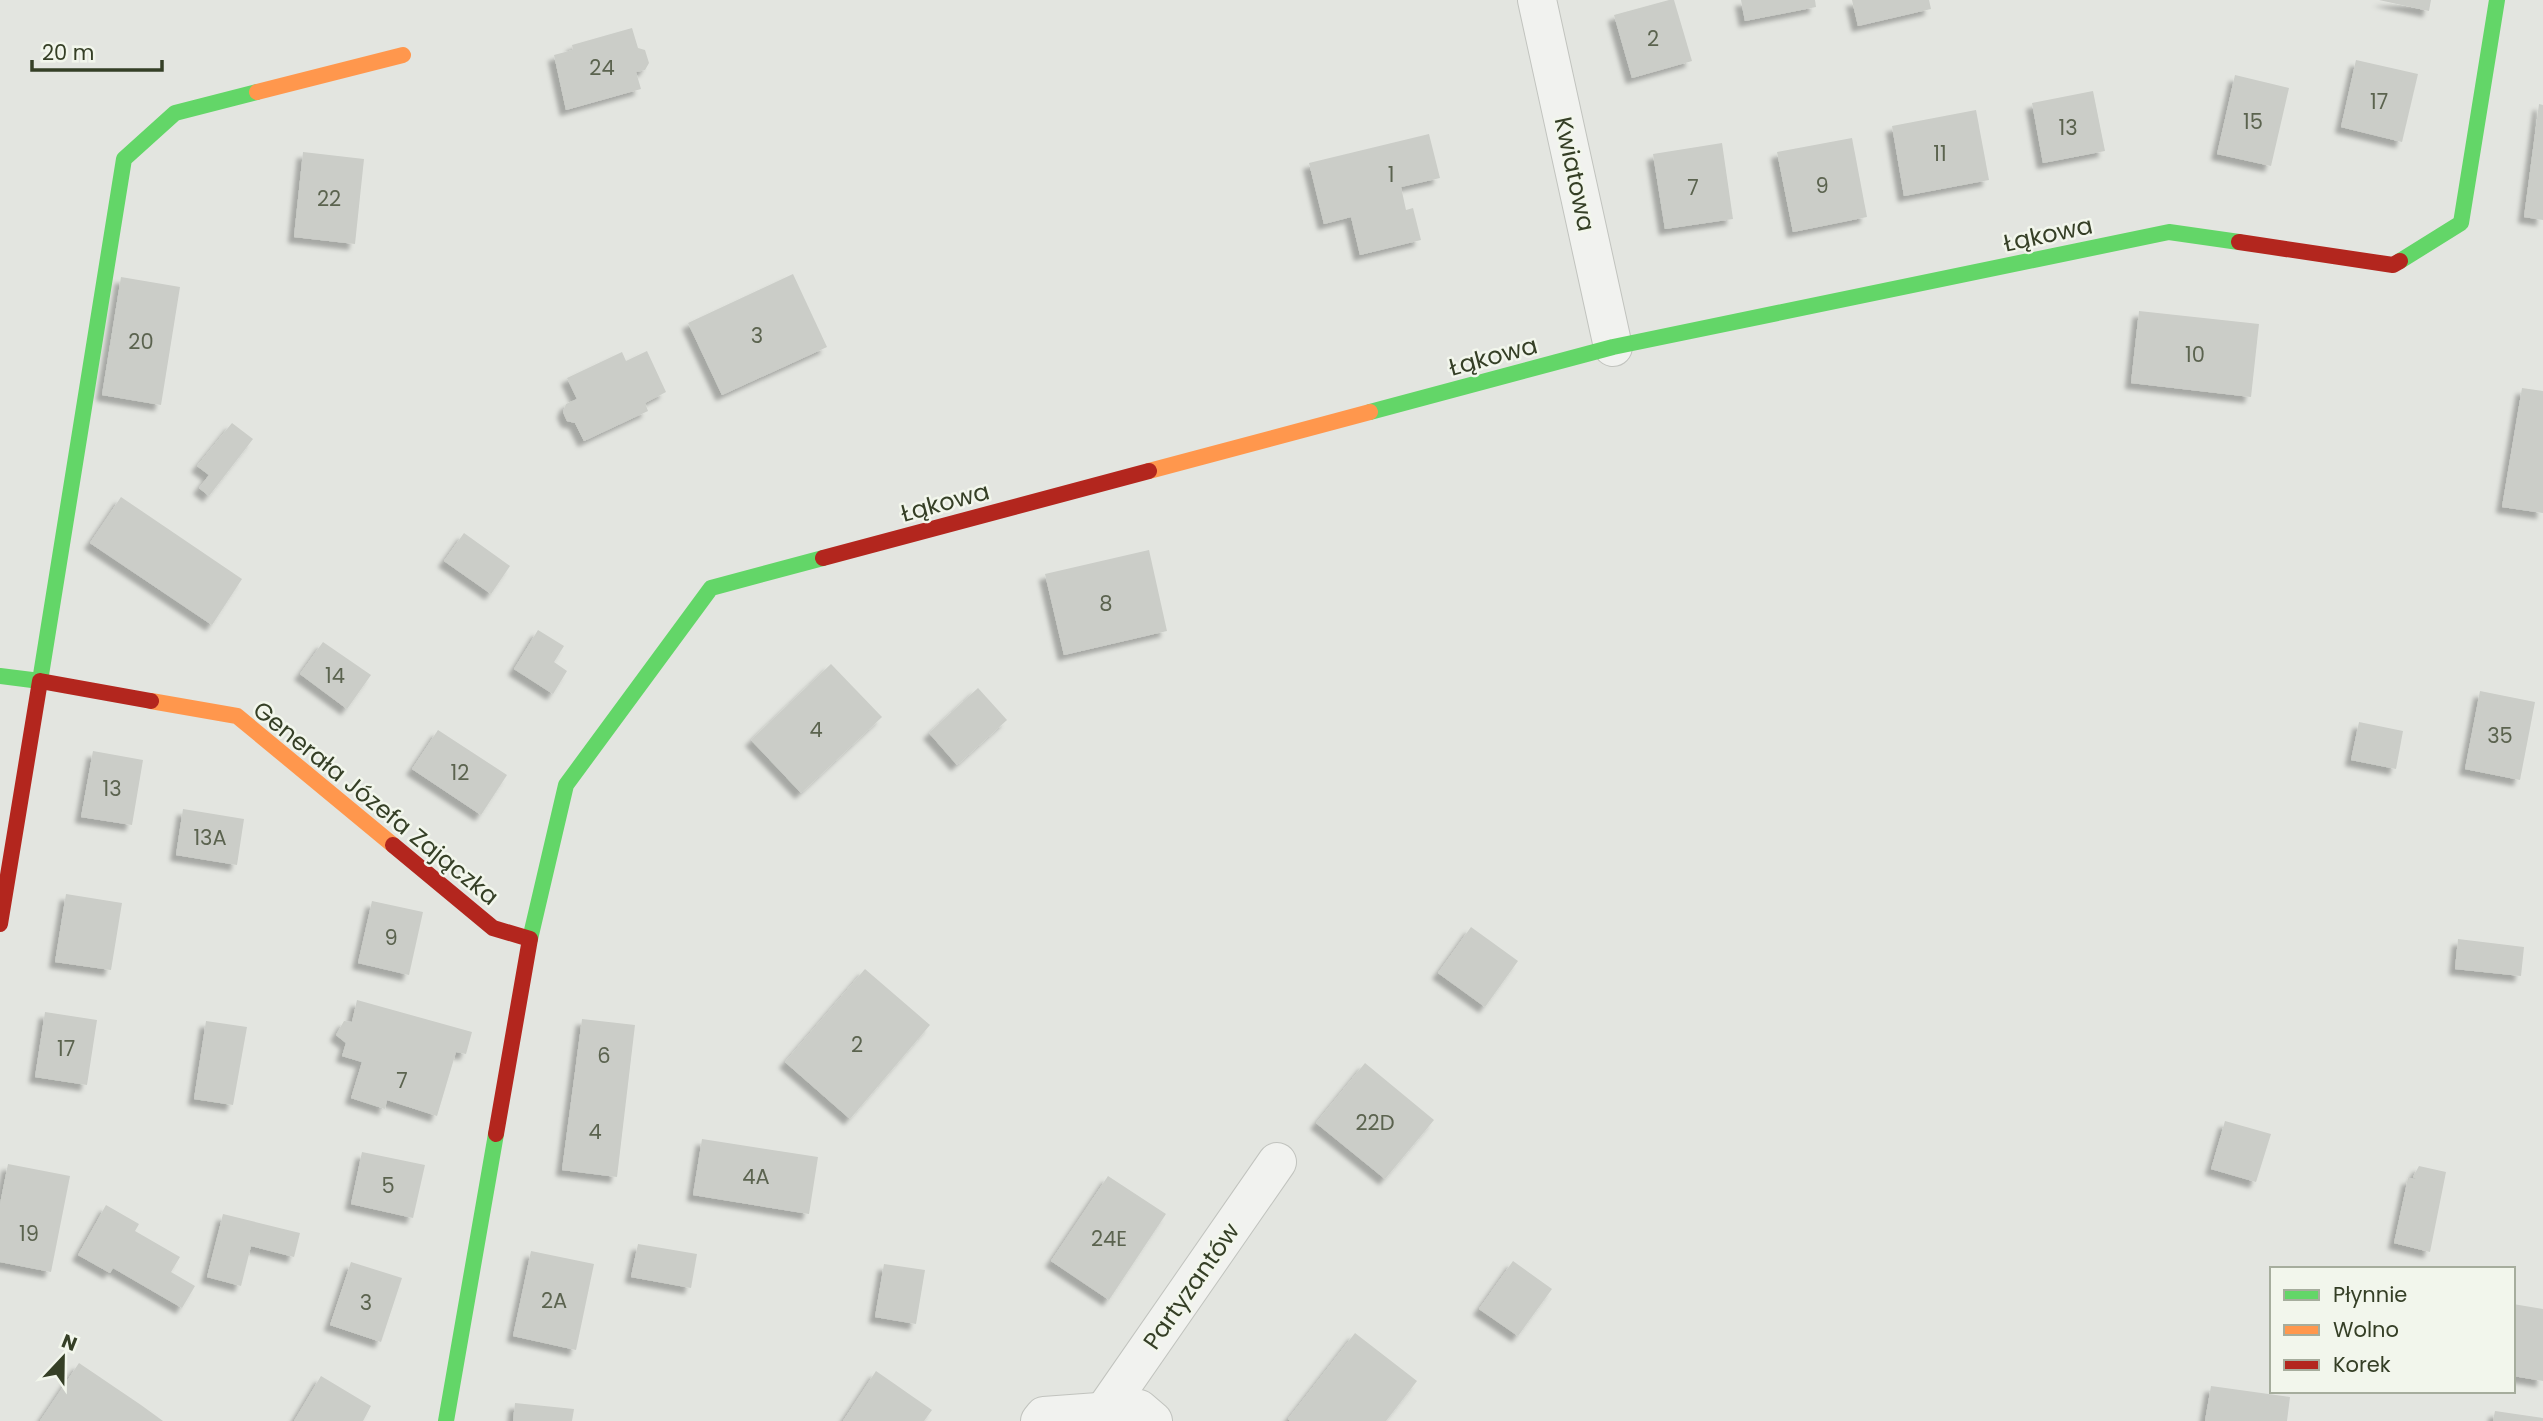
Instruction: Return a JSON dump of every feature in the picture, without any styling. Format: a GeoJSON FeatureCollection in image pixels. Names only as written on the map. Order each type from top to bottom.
{"type":"FeatureCollection","features":[{"type":"Feature","properties":{"kind":"street","name":"Kwiatowa"},"geometry":{"type":"LineString","coordinates":[[1537,0],[1613,347]]}},
{"type":"Feature","properties":{"kind":"street","name":"Łąkowa"},"geometry":{"type":"LineString","coordinates":[[530,939],[566,785],[712,589],[1613,347],[2169,232],[2393,265],[2461,223],[2497,0]]}},
{"type":"Feature","properties":{"kind":"street"},"geometry":{"type":"LineString","coordinates":[[0,924],[124,159],[175,113],[402,55]]}},
{"type":"Feature","properties":{"kind":"street","name":"Generała Józefa Zajączka"},"geometry":{"type":"LineString","coordinates":[[0,676],[237,716],[493,928],[530,939]]}},
{"type":"Feature","properties":{"kind":"street"},"geometry":{"type":"LineString","coordinates":[[446,1421],[530,939]]}},
{"type":"Feature","properties":{"kind":"street","name":"Partyzantów"},"geometry":{"type":"LineString","coordinates":[[1104,1410],[1277,1162]]}},
{"type":"Feature","properties":{"kind":"street"},"geometry":{"type":"LineString","coordinates":[[1040,1421],[1044,1416],[1139,1409],[1153,1421]]}},
{"type":"Feature","properties":{"kind":"building"},"geometry":{"type":"Polygon","coordinates":[[[1674,0],[1692,61],[1632,78],[1614,15],[1674,0]]]}},
{"type":"Feature","properties":{"kind":"building"},"geometry":{"type":"Polygon","coordinates":[[[1741,0],[1815,0],[1816,7],[1745,21],[1741,0]]]}},
{"type":"Feature","properties":{"kind":"building"},"geometry":{"type":"Polygon","coordinates":[[[1852,0],[1929,0],[1931,9],[1858,26],[1852,0]]]}},
{"type":"Feature","properties":{"kind":"building"},"geometry":{"type":"Polygon","coordinates":[[[2379,0],[2431,0],[2429,11],[2379,0]]]}},
{"type":"Feature","properties":{"kind":"building"},"geometry":{"type":"Polygon","coordinates":[[[632,28],[638,48],[645,50],[649,63],[645,70],[636,72],[641,89],[566,110],[554,55],[573,50],[572,45],[632,28]]]}},
{"type":"Feature","properties":{"kind":"building"},"geometry":{"type":"Polygon","coordinates":[[[2356,60],[2418,74],[2402,142],[2341,127],[2356,60]]]}},
{"type":"Feature","properties":{"kind":"building"},"geometry":{"type":"Polygon","coordinates":[[[2235,75],[2289,88],[2271,166],[2217,154],[2235,75]]]}},
{"type":"Feature","properties":{"kind":"building"},"geometry":{"type":"Polygon","coordinates":[[[2093,91],[2105,151],[2043,163],[2032,103],[2093,91]]]}},
{"type":"Feature","properties":{"kind":"building"},"geometry":{"type":"Polygon","coordinates":[[[2539,104],[2543,105],[2543,220],[2524,217],[2539,104]]]}},
{"type":"Feature","properties":{"kind":"building"},"geometry":{"type":"Polygon","coordinates":[[[1976,110],[1989,180],[1904,196],[1892,126],[1976,110]]]}},
{"type":"Feature","properties":{"kind":"building"},"geometry":{"type":"Polygon","coordinates":[[[1429,134],[1440,178],[1401,187],[1406,210],[1413,208],[1421,240],[1360,255],[1351,217],[1324,224],[1309,163],[1429,134]]]}},
{"type":"Feature","properties":{"kind":"building"},"geometry":{"type":"Polygon","coordinates":[[[1852,138],[1867,217],[1793,232],[1777,152],[1852,138]]]}},
{"type":"Feature","properties":{"kind":"building"},"geometry":{"type":"Polygon","coordinates":[[[1722,143],[1733,219],[1665,229],[1653,154],[1722,143]]]}},
{"type":"Feature","properties":{"kind":"building"},"geometry":{"type":"Polygon","coordinates":[[[303,152],[364,159],[355,244],[294,237],[303,152]]]}},
{"type":"Feature","properties":{"kind":"building"},"geometry":{"type":"Polygon","coordinates":[[[793,274],[827,347],[722,395],[688,323],[793,274]]]}},
{"type":"Feature","properties":{"kind":"building"},"geometry":{"type":"Polygon","coordinates":[[[121,277],[180,287],[161,405],[102,395],[121,277]]]}},
{"type":"Feature","properties":{"kind":"building"},"geometry":{"type":"Polygon","coordinates":[[[2139,311],[2259,324],[2251,397],[2131,383],[2139,311]]]}},
{"type":"Feature","properties":{"kind":"building"},"geometry":{"type":"Polygon","coordinates":[[[647,351],[666,392],[645,403],[648,411],[584,441],[575,423],[567,421],[563,412],[566,404],[577,399],[567,378],[622,352],[626,361],[647,351]]]}},
{"type":"Feature","properties":{"kind":"building"},"geometry":{"type":"Polygon","coordinates":[[[2522,388],[2543,391],[2543,513],[2502,507],[2522,388]]]}},
{"type":"Feature","properties":{"kind":"building"},"geometry":{"type":"Polygon","coordinates":[[[232,423],[253,439],[209,496],[199,488],[209,475],[197,466],[232,423]]]}},
{"type":"Feature","properties":{"kind":"building"},"geometry":{"type":"Polygon","coordinates":[[[121,497],[242,579],[212,625],[90,543],[121,497]]]}},
{"type":"Feature","properties":{"kind":"building"},"geometry":{"type":"Polygon","coordinates":[[[464,533],[510,566],[491,594],[444,561],[464,533]]]}},
{"type":"Feature","properties":{"kind":"building"},"geometry":{"type":"Polygon","coordinates":[[[1149,550],[1167,631],[1064,655],[1045,574],[1149,550]]]}},
{"type":"Feature","properties":{"kind":"building"},"geometry":{"type":"Polygon","coordinates":[[[538,630],[564,646],[554,662],[567,671],[553,694],[514,669],[538,630]]]}},
{"type":"Feature","properties":{"kind":"building"},"geometry":{"type":"Polygon","coordinates":[[[323,642],[371,675],[347,709],[300,674],[323,642]]]}},
{"type":"Feature","properties":{"kind":"building"},"geometry":{"type":"Polygon","coordinates":[[[831,664],[882,717],[801,793],[751,740],[831,664]]]}},
{"type":"Feature","properties":{"kind":"building"},"geometry":{"type":"Polygon","coordinates":[[[978,688],[1007,720],[957,765],[929,733],[978,688]]]}},
{"type":"Feature","properties":{"kind":"building"},"geometry":{"type":"Polygon","coordinates":[[[2480,691],[2535,702],[2520,780],[2465,769],[2480,691]]]}},
{"type":"Feature","properties":{"kind":"building"},"geometry":{"type":"Polygon","coordinates":[[[2359,722],[2403,731],[2396,769],[2351,760],[2359,722]]]}},
{"type":"Feature","properties":{"kind":"building"},"geometry":{"type":"Polygon","coordinates":[[[438,730],[507,775],[481,815],[412,769],[438,730]]]}},
{"type":"Feature","properties":{"kind":"building"},"geometry":{"type":"Polygon","coordinates":[[[93,751],[143,760],[132,825],[81,817],[93,751]]]}},
{"type":"Feature","properties":{"kind":"building"},"geometry":{"type":"Polygon","coordinates":[[[183,809],[244,819],[237,865],[176,855],[183,809]]]}},
{"type":"Feature","properties":{"kind":"building"},"geometry":{"type":"Polygon","coordinates":[[[66,894],[122,903],[111,970],[55,962],[66,894]]]}},
{"type":"Feature","properties":{"kind":"building"},"geometry":{"type":"Polygon","coordinates":[[[372,901],[423,912],[409,975],[358,963],[372,901]]]}},
{"type":"Feature","properties":{"kind":"building"},"geometry":{"type":"Polygon","coordinates":[[[1471,927],[1518,961],[1485,1007],[1438,973],[1471,927]]]}},
{"type":"Feature","properties":{"kind":"building"},"geometry":{"type":"Polygon","coordinates":[[[2458,939],[2524,947],[2521,976],[2455,969],[2458,939]]]}},
{"type":"Feature","properties":{"kind":"building"},"geometry":{"type":"Polygon","coordinates":[[[865,969],[930,1025],[850,1119],[785,1062],[865,969]]]}},
{"type":"Feature","properties":{"kind":"building"},"geometry":{"type":"Polygon","coordinates":[[[357,1000],[472,1032],[466,1054],[456,1052],[437,1116],[387,1100],[385,1109],[351,1098],[362,1062],[342,1056],[346,1043],[336,1035],[344,1021],[352,1022],[357,1000]]]}},
{"type":"Feature","properties":{"kind":"building"},"geometry":{"type":"Polygon","coordinates":[[[45,1012],[97,1020],[87,1085],[35,1077],[45,1012]]]}},
{"type":"Feature","properties":{"kind":"building"},"geometry":{"type":"Polygon","coordinates":[[[582,1019],[635,1025],[617,1177],[562,1170],[582,1019]]]}},
{"type":"Feature","properties":{"kind":"building"},"geometry":{"type":"Polygon","coordinates":[[[206,1021],[247,1027],[233,1105],[194,1099],[206,1021]]]}},
{"type":"Feature","properties":{"kind":"building"},"geometry":{"type":"Polygon","coordinates":[[[1365,1063],[1434,1120],[1385,1179],[1316,1123],[1365,1063]]]}},
{"type":"Feature","properties":{"kind":"building"},"geometry":{"type":"Polygon","coordinates":[[[2225,1121],[2271,1134],[2256,1182],[2211,1169],[2225,1121]]]}},
{"type":"Feature","properties":{"kind":"building"},"geometry":{"type":"Polygon","coordinates":[[[702,1139],[818,1157],[809,1214],[693,1195],[702,1139]]]}},
{"type":"Feature","properties":{"kind":"building"},"geometry":{"type":"Polygon","coordinates":[[[362,1152],[425,1165],[413,1218],[351,1204],[362,1152]]]}},
{"type":"Feature","properties":{"kind":"building"},"geometry":{"type":"Polygon","coordinates":[[[8,1164],[70,1176],[51,1272],[0,1262],[0,1204],[8,1164]]]}},
{"type":"Feature","properties":{"kind":"building"},"geometry":{"type":"Polygon","coordinates":[[[2419,1166],[2446,1172],[2430,1252],[2394,1243],[2408,1178],[2416,1179],[2413,1177],[2419,1166]]]}},
{"type":"Feature","properties":{"kind":"building"},"geometry":{"type":"Polygon","coordinates":[[[1108,1176],[1166,1214],[1109,1300],[1051,1261],[1108,1176]]]}},
{"type":"Feature","properties":{"kind":"building"},"geometry":{"type":"Polygon","coordinates":[[[106,1205],[139,1224],[135,1231],[180,1257],[171,1272],[195,1286],[182,1308],[113,1268],[110,1273],[78,1255],[106,1205]]]}},
{"type":"Feature","properties":{"kind":"building"},"geometry":{"type":"Polygon","coordinates":[[[223,1214],[300,1233],[294,1257],[251,1246],[241,1286],[207,1277],[223,1214]]]}},
{"type":"Feature","properties":{"kind":"building"},"geometry":{"type":"Polygon","coordinates":[[[638,1244],[697,1254],[691,1288],[631,1277],[638,1244]]]}},
{"type":"Feature","properties":{"kind":"building"},"geometry":{"type":"Polygon","coordinates":[[[531,1251],[594,1264],[576,1350],[513,1336],[531,1251]]]}},
{"type":"Feature","properties":{"kind":"building"},"geometry":{"type":"Polygon","coordinates":[[[1513,1261],[1552,1289],[1518,1336],[1479,1309],[1513,1261]]]}},
{"type":"Feature","properties":{"kind":"building"},"geometry":{"type":"Polygon","coordinates":[[[351,1262],[402,1278],[381,1342],[330,1325],[351,1262]]]}},
{"type":"Feature","properties":{"kind":"building"},"geometry":{"type":"Polygon","coordinates":[[[884,1264],[925,1270],[916,1324],[875,1317],[884,1264]]]}},
{"type":"Feature","properties":{"kind":"building"},"geometry":{"type":"Polygon","coordinates":[[[2515,1304],[2543,1309],[2543,1381],[2515,1376],[2515,1304]]]}},
{"type":"Feature","properties":{"kind":"building"},"geometry":{"type":"Polygon","coordinates":[[[1355,1333],[1417,1381],[1386,1421],[1290,1421],[1288,1419],[1355,1333]]]}},
{"type":"Feature","properties":{"kind":"building"},"geometry":{"type":"Polygon","coordinates":[[[79,1363],[141,1405],[163,1421],[40,1421],[79,1363]]]}},
{"type":"Feature","properties":{"kind":"building"},"geometry":{"type":"Polygon","coordinates":[[[876,1371],[932,1410],[924,1421],[843,1421],[876,1371]]]}},
{"type":"Feature","properties":{"kind":"building"},"geometry":{"type":"Polygon","coordinates":[[[321,1376],[371,1406],[363,1421],[294,1421],[321,1376]]]}},
{"type":"Feature","properties":{"kind":"building"},"geometry":{"type":"Polygon","coordinates":[[[2211,1386],[2290,1397],[2287,1421],[2205,1421],[2211,1386]]]}},
{"type":"Feature","properties":{"kind":"building"},"geometry":{"type":"Polygon","coordinates":[[[515,1403],[574,1409],[572,1421],[513,1421],[515,1403]]]}},
{"type":"Feature","properties":{"kind":"building"},"geometry":{"type":"Polygon","coordinates":[[[2495,1411],[2543,1418],[2543,1421],[2493,1421],[2495,1411]]]}},
{"type":"Feature","properties":{"kind":"traffic: fast"},"geometry":{"type":"LineString","coordinates":[[2400,261],[2461,223],[2497,0]]}},
{"type":"Feature","properties":{"kind":"traffic: fast"},"geometry":{"type":"LineString","coordinates":[[0,676],[40,681],[124,159],[175,113],[257,92]]}},
{"type":"Feature","properties":{"kind":"traffic: fast"},"geometry":{"type":"LineString","coordinates":[[1370,412],[1613,347],[2169,232],[2239,242]]}},
{"type":"Feature","properties":{"kind":"traffic: fast"},"geometry":{"type":"LineString","coordinates":[[530,939],[566,785],[711,588],[823,558]]}},
{"type":"Feature","properties":{"kind":"traffic: fast"},"geometry":{"type":"LineString","coordinates":[[446,1421],[496,1134]]}},
{"type":"Feature","properties":{"kind":"traffic: slow"},"geometry":{"type":"LineString","coordinates":[[257,92],[403,55]]}},
{"type":"Feature","properties":{"kind":"traffic: slow"},"geometry":{"type":"LineString","coordinates":[[1149,471],[1370,412]]}},
{"type":"Feature","properties":{"kind":"traffic: slow"},"geometry":{"type":"LineString","coordinates":[[151,701],[237,716],[393,845]]}},
{"type":"Feature","properties":{"kind":"traffic: jam"},"geometry":{"type":"LineString","coordinates":[[2239,242],[2393,265],[2400,261]]}},
{"type":"Feature","properties":{"kind":"traffic: jam"},"geometry":{"type":"LineString","coordinates":[[823,558],[1149,471]]}},
{"type":"Feature","properties":{"kind":"traffic: jam"},"geometry":{"type":"LineString","coordinates":[[0,924],[40,681],[151,701]]}},
{"type":"Feature","properties":{"kind":"traffic: jam"},"geometry":{"type":"LineString","coordinates":[[393,845],[493,928],[530,939],[496,1134]]}}]}
